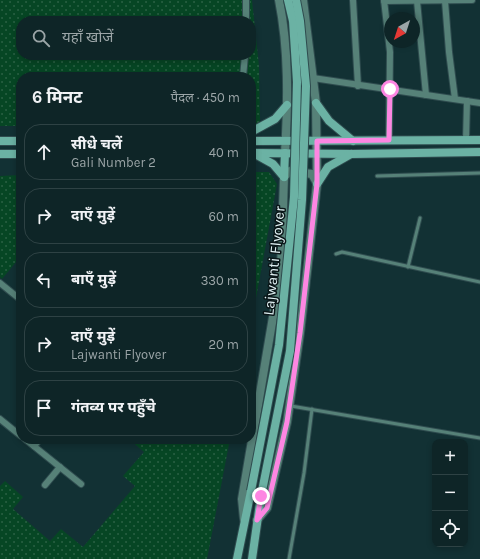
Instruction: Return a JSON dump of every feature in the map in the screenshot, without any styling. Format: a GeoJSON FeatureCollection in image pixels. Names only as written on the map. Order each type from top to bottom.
{"type":"FeatureCollection","features":[{"type":"Feature","properties":{"kind":"main road","name":"Lajwanti Flyover"},"geometry":{"type":"LineString","coordinates":[[237,559],[279,346],[294,197],[297,82],[293,21],[288,0]]}},
{"type":"Feature","properties":{"kind":"main road","name":"Lajwanti Flyover"},"geometry":{"type":"LineString","coordinates":[[252,559],[261,496],[290,351],[302,200],[306,86],[300,21],[296,0]]}},
{"type":"Feature","properties":{"kind":"main road"},"geometry":{"type":"LineString","coordinates":[[316,103],[329,121],[353,140]]}},
{"type":"Feature","properties":{"kind":"main road"},"geometry":{"type":"LineString","coordinates":[[256,129],[276,119],[287,105]]}},
{"type":"Feature","properties":{"kind":"main road"},"geometry":{"type":"LineString","coordinates":[[256,141],[480,140]]}},
{"type":"Feature","properties":{"kind":"main road"},"geometry":{"type":"LineString","coordinates":[[0,141],[16,141]]}},
{"type":"Feature","properties":{"kind":"main road"},"geometry":{"type":"LineString","coordinates":[[256,153],[352,154],[480,152]]}},
{"type":"Feature","properties":{"kind":"main road"},"geometry":{"type":"LineString","coordinates":[[284,177],[285,153]]}},
{"type":"Feature","properties":{"kind":"main road"},"geometry":{"type":"LineString","coordinates":[[0,154],[16,154]]}},
{"type":"Feature","properties":{"kind":"main road"},"geometry":{"type":"LineString","coordinates":[[317,184],[328,167],[352,154]]}},
{"type":"Feature","properties":{"kind":"main road"},"geometry":{"type":"LineString","coordinates":[[256,155],[273,164],[284,177]]}},
{"type":"Feature","properties":{"kind":"street"},"geometry":{"type":"LineString","coordinates":[[246,0],[246,16]]}},
{"type":"Feature","properties":{"kind":"street"},"geometry":{"type":"LineString","coordinates":[[279,0],[284,24],[287,105],[285,153]]}},
{"type":"Feature","properties":{"kind":"street"},"geometry":{"type":"LineString","coordinates":[[257,520],[267,508],[289,406],[317,184],[318,154],[316,103],[303,0]]}},
{"type":"Feature","properties":{"kind":"street"},"geometry":{"type":"LineString","coordinates":[[352,0],[358,86]]}},
{"type":"Feature","properties":{"kind":"street"},"geometry":{"type":"LineString","coordinates":[[389,140],[390,52],[384,1],[472,0]]}},
{"type":"Feature","properties":{"kind":"street"},"geometry":{"type":"LineString","coordinates":[[416,1],[426,95]]}},
{"type":"Feature","properties":{"kind":"street"},"geometry":{"type":"LineString","coordinates":[[445,1],[455,99]]}},
{"type":"Feature","properties":{"kind":"street"},"geometry":{"type":"LineString","coordinates":[[284,24],[291,29],[303,27],[306,19]]}},
{"type":"Feature","properties":{"kind":"street"},"geometry":{"type":"LineString","coordinates":[[243,72],[245,60]]}},
{"type":"Feature","properties":{"kind":"street"},"geometry":{"type":"LineString","coordinates":[[313,78],[358,86],[390,89],[480,103]]}},
{"type":"Feature","properties":{"kind":"street"},"geometry":{"type":"LineString","coordinates":[[466,140],[467,101]]}},
{"type":"Feature","properties":{"kind":"street"},"geometry":{"type":"LineString","coordinates":[[256,417],[281,270],[284,177],[290,170],[312,174],[317,184]]}},
{"type":"Feature","properties":{"kind":"street"},"geometry":{"type":"LineString","coordinates":[[0,283],[16,296]]}},
{"type":"Feature","properties":{"kind":"street"},"geometry":{"type":"LineString","coordinates":[[0,419],[16,432]]}},
{"type":"Feature","properties":{"kind":"street"},"geometry":{"type":"LineString","coordinates":[[31,444],[81,484]]}},
{"type":"Feature","properties":{"kind":"street"},"geometry":{"type":"LineString","coordinates":[[245,522],[242,499],[251,444]]}},
{"type":"Feature","properties":{"kind":"street"},"geometry":{"type":"LineString","coordinates":[[45,485],[60,467]]}},
{"type":"Feature","properties":{"kind":"lane"},"geometry":{"type":"LineString","coordinates":[[377,176],[480,173]]}},
{"type":"Feature","properties":{"kind":"lane"},"geometry":{"type":"LineString","coordinates":[[408,267],[420,218]]}},
{"type":"Feature","properties":{"kind":"lane"},"geometry":{"type":"LineString","coordinates":[[336,254],[342,252],[480,282]]}},
{"type":"Feature","properties":{"kind":"lane"},"geometry":{"type":"LineString","coordinates":[[289,406],[480,438]]}},
{"type":"Feature","properties":{"kind":"lane"},"geometry":{"type":"LineString","coordinates":[[289,559],[304,473],[312,409]]}},
{"type":"Feature","properties":{"kind":"green space"},"geometry":{"type":"Polygon","coordinates":[[[0,0],[252,0],[254,16],[16,16],[16,60],[256,60],[256,38],[259,66],[260,124],[256,124],[256,72],[16,72],[16,126],[0,126],[0,0]]]}},
{"type":"Feature","properties":{"kind":"green space"},"geometry":{"type":"Polygon","coordinates":[[[256,172],[269,172],[277,184],[256,298],[256,172]]]}},
{"type":"Feature","properties":{"kind":"green space"},"geometry":{"type":"Polygon","coordinates":[[[16,175],[16,262],[2,279],[0,277],[0,176],[16,175]]]}},
{"type":"Feature","properties":{"kind":"green space"},"geometry":{"type":"Polygon","coordinates":[[[135,444],[229,444],[207,559],[0,559],[0,486],[5,481],[23,497],[13,509],[50,541],[61,529],[83,547],[135,486],[123,476],[144,452],[135,444]]]}},
{"type":"Feature","properties":{"kind":"route"},"geometry":{"type":"LineString","coordinates":[[261,496],[257,520],[267,508],[287,422],[300,333],[317,184],[317,141],[389,140],[390,89]]}}]}
